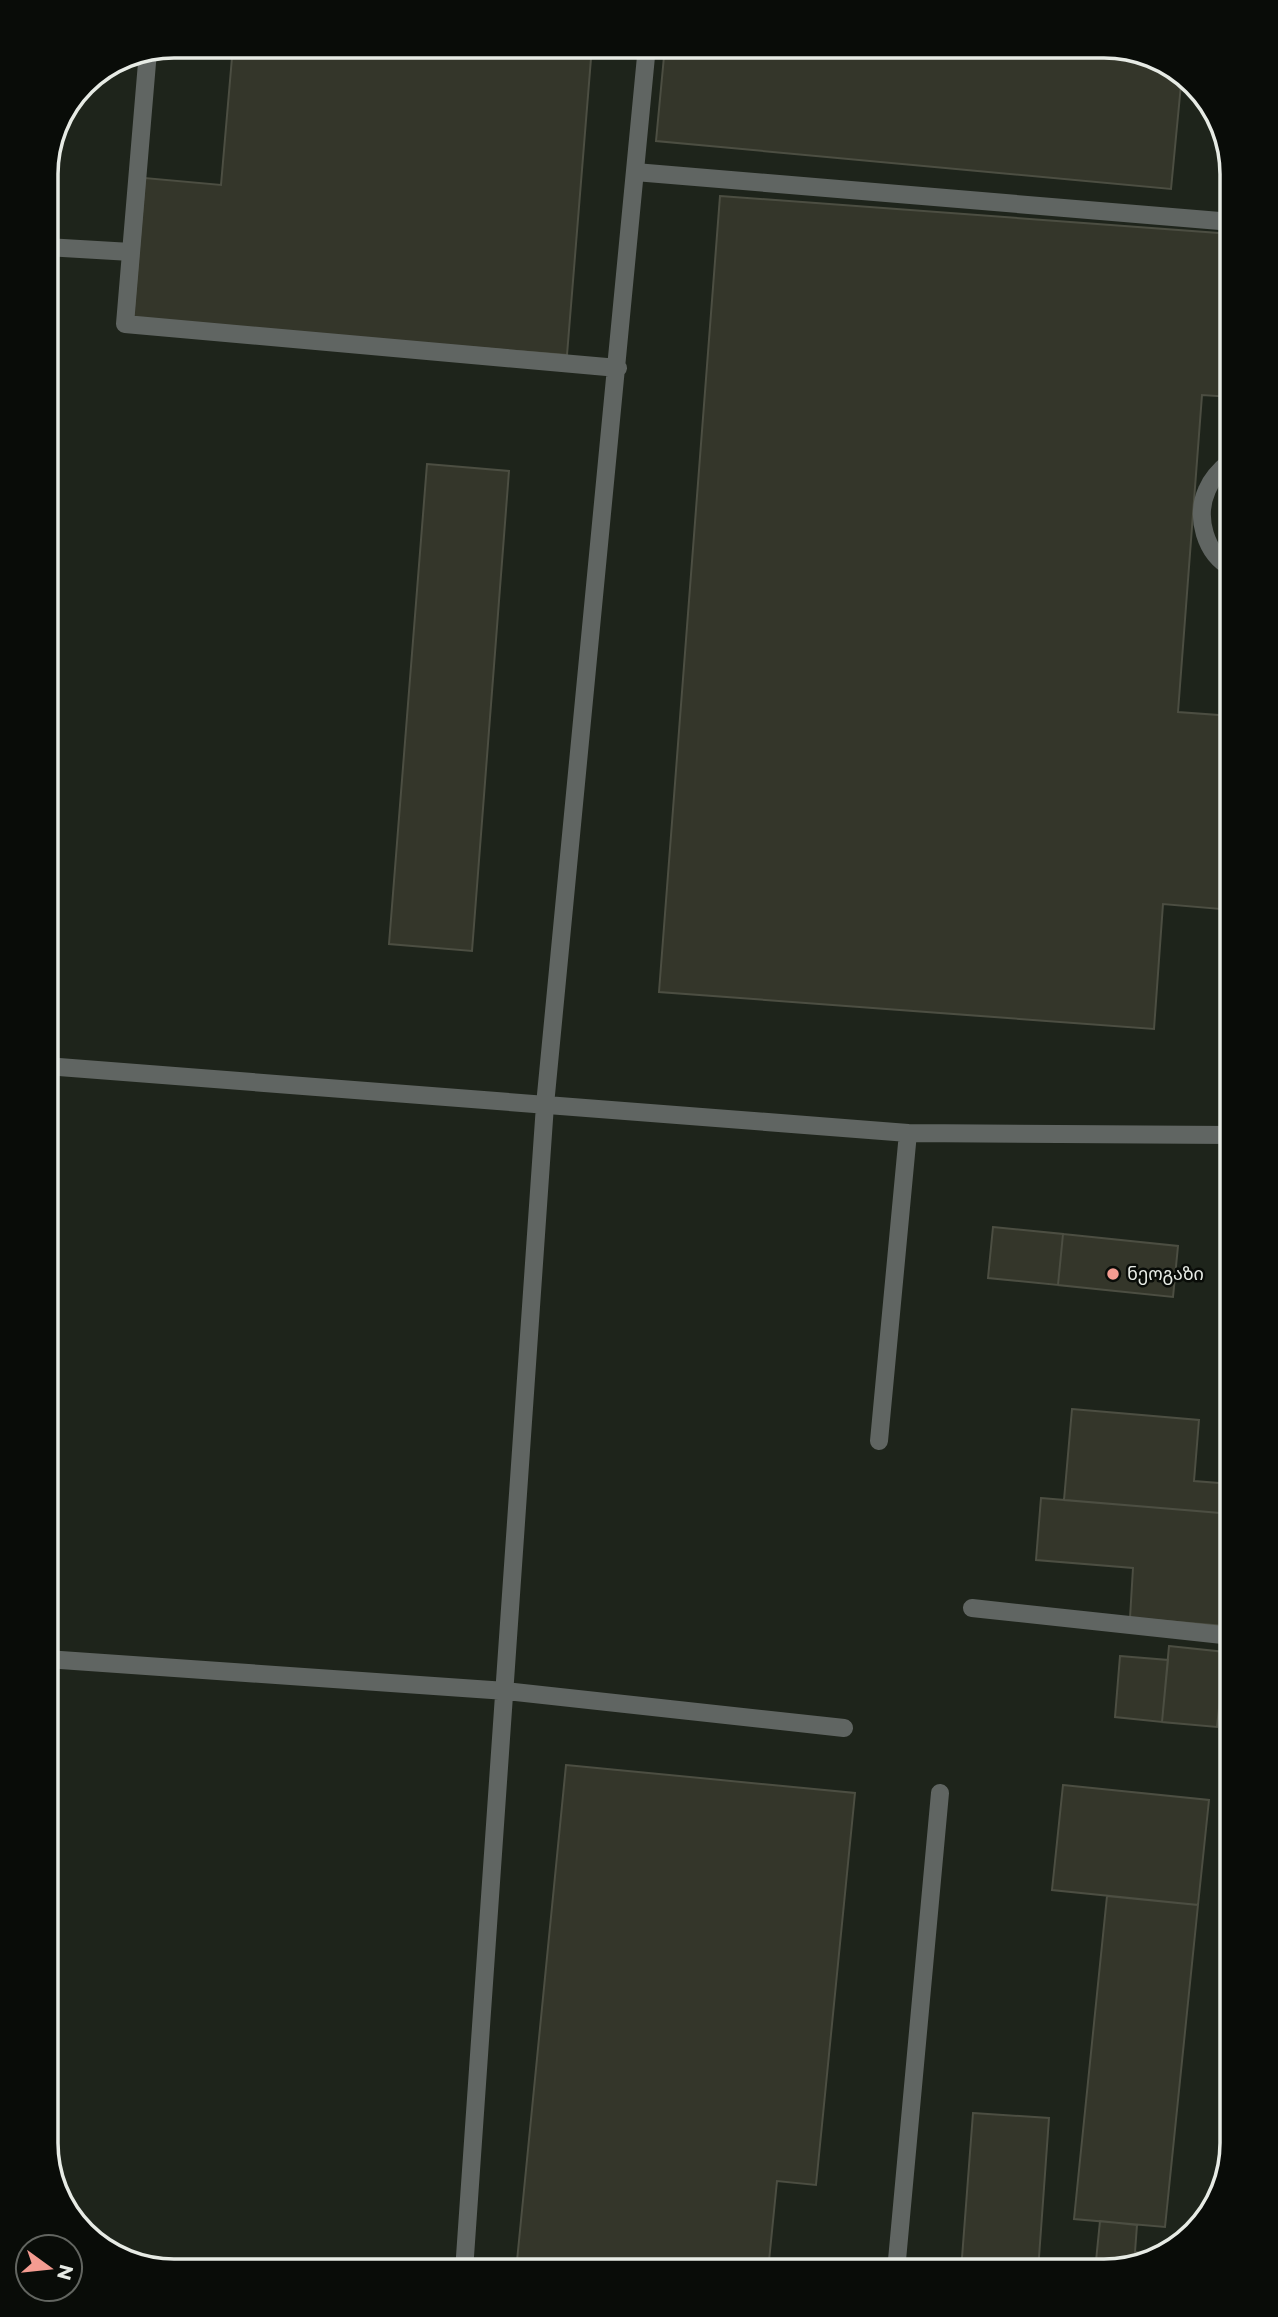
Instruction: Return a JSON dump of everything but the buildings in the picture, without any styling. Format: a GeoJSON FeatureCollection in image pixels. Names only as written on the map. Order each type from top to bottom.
{"type":"FeatureCollection","features":[{"type":"Feature","properties":{"kind":"lane"},"geometry":{"type":"LineString","coordinates":[[465,2259],[545,1105],[646,58]]}},
{"type":"Feature","properties":{"kind":"lane"},"geometry":{"type":"LineString","coordinates":[[147,61],[125,324],[618,368]]}},
{"type":"Feature","properties":{"kind":"lane"},"geometry":{"type":"LineString","coordinates":[[635,172],[1220,221]]}},
{"type":"Feature","properties":{"kind":"lane"},"geometry":{"type":"LineString","coordinates":[[58,248],[131,252]]}},
{"type":"Feature","properties":{"kind":"lane"},"geometry":{"type":"LineString","coordinates":[[1220,470],[1207,488],[1202,507],[1203,529],[1211,548],[1220,558]]}},
{"type":"Feature","properties":{"kind":"lane"},"geometry":{"type":"LineString","coordinates":[[58,1067],[908,1133],[1220,1135]]}},
{"type":"Feature","properties":{"kind":"lane"},"geometry":{"type":"LineString","coordinates":[[879,1441],[908,1133]]}},
{"type":"Feature","properties":{"kind":"lane"},"geometry":{"type":"LineString","coordinates":[[972,1608],[1220,1635]]}},
{"type":"Feature","properties":{"kind":"lane"},"geometry":{"type":"LineString","coordinates":[[58,1660],[506,1691],[844,1728]]}},
{"type":"Feature","properties":{"kind":"lane"},"geometry":{"type":"LineString","coordinates":[[897,2259],[940,1793]]}},
{"type":"Feature","properties":{"kind":"place","name":"ნეოგაზი"},"geometry":{"type":"Point","coordinates":[1113,1274]}}]}
